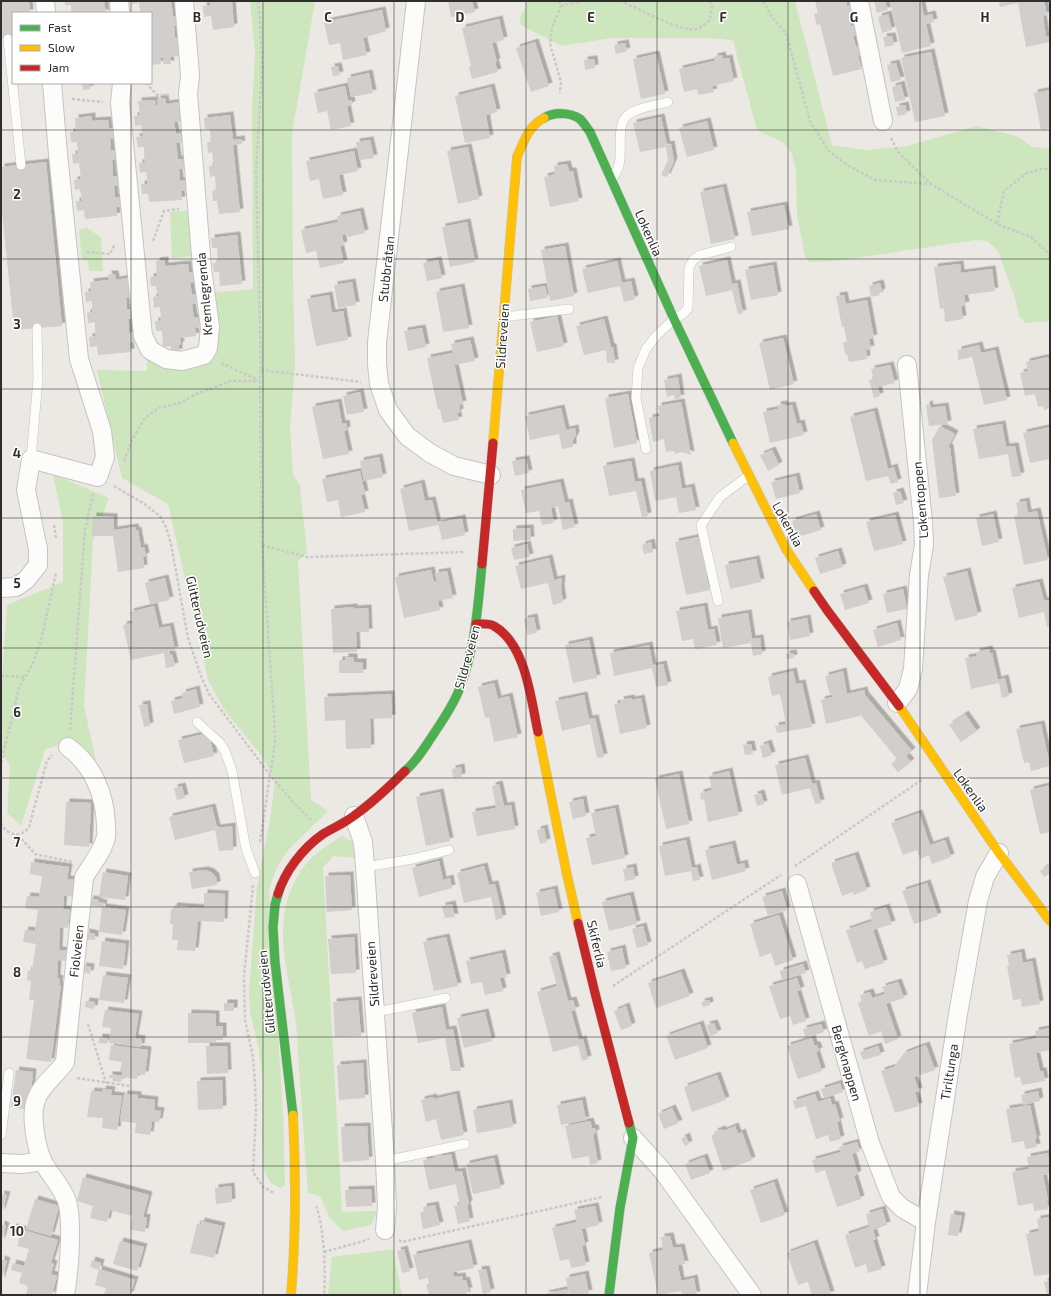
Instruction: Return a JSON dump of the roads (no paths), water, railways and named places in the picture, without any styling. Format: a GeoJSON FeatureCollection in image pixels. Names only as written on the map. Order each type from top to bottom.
{"type":"FeatureCollection","features":[{"type":"Feature","properties":{"kind":"street"},"geometry":{"type":"LineString","coordinates":[[44,1],[46,12]]}},
{"type":"Feature","properties":{"kind":"street"},"geometry":{"type":"LineString","coordinates":[[119,1],[120,12]]}},
{"type":"Feature","properties":{"kind":"street","name":"Kremlegrenda"},"geometry":{"type":"LineString","coordinates":[[122,84],[120,103],[143,336],[150,350],[166,360],[182,361],[204,355],[208,348],[210,327],[202,268],[188,94],[190,75],[184,1]]}},
{"type":"Feature","properties":{"kind":"street","name":"Stubbråtan"},"geometry":{"type":"LineString","coordinates":[[416,1],[377,342],[379,384],[388,410],[407,436],[430,453],[454,466],[491,475]]}},
{"type":"Feature","properties":{"kind":"street"},"geometry":{"type":"LineString","coordinates":[[859,1],[883,121]]}},
{"type":"Feature","properties":{"kind":"street"},"geometry":{"type":"LineString","coordinates":[[1,588],[16,587],[26,580],[38,564],[38,549],[26,490],[31,458],[98,477],[105,457],[102,431],[79,360],[53,90]]}},
{"type":"Feature","properties":{"kind":"street","name":"Løkenlia"},"geometry":{"type":"LineString","coordinates":[[560,112],[573,115],[581,120],[590,132],[674,319],[748,476],[786,549],[827,610],[897,703],[999,854],[1050,922]]}},
{"type":"Feature","properties":{"kind":"street","name":"Sildreveien"},"geometry":{"type":"LineString","coordinates":[[385,1230],[387,1207],[385,1161],[365,867],[363,842],[354,816],[387,790],[414,763],[442,721],[458,691],[469,657],[476,624],[484,552],[517,157],[523,141],[531,128],[541,118],[560,112]]}},
{"type":"Feature","properties":{"kind":"street","name":"Løkentoppen"},"geometry":{"type":"LineString","coordinates":[[897,703],[908,689],[913,669],[919,575],[924,545],[907,365]]}},
{"type":"Feature","properties":{"kind":"street","name":"Skiferlia"},"geometry":{"type":"LineString","coordinates":[[476,624],[493,625],[502,632],[511,642],[526,672],[567,875],[596,997],[633,1138],[622,1192],[609,1295]]}},
{"type":"Feature","properties":{"kind":"street","name":"Fiolveien"},"geometry":{"type":"LineString","coordinates":[[65,1295],[67,1284],[69,1231],[67,1200],[43,1161],[35,1135],[34,1108],[42,1088],[59,1071],[65,1062],[84,877],[100,851],[106,836],[106,816],[104,805],[94,777],[79,756],[68,747]]}},
{"type":"Feature","properties":{"kind":"street","name":"Glitterudveien"},"geometry":{"type":"LineString","coordinates":[[291,1295],[294,1257],[295,1154],[293,1108],[276,974],[273,927],[275,905],[282,884],[292,866],[305,850],[322,835],[354,816]]}},
{"type":"Feature","properties":{"kind":"street","name":"Tiriltunga"},"geometry":{"type":"LineString","coordinates":[[917,1295],[926,1222],[958,1014],[978,901],[985,877],[999,854]]}},
{"type":"Feature","properties":{"kind":"street","name":"Bergknappen"},"geometry":{"type":"LineString","coordinates":[[790,875],[870,1143],[892,1197],[902,1208],[926,1222]]}},
{"type":"Feature","properties":{"kind":"street"},"geometry":{"type":"LineString","coordinates":[[633,1138],[662,1170],[752,1295]]}},
{"type":"Feature","properties":{"kind":"street"},"geometry":{"type":"LineString","coordinates":[[1,1163],[22,1164],[43,1161]]}},
{"type":"Feature","properties":{"kind":"lane"},"geometry":{"type":"LineString","coordinates":[[8,39],[12,77]]}},
{"type":"Feature","properties":{"kind":"lane"},"geometry":{"type":"LineString","coordinates":[[13,84],[21,164]]}},
{"type":"Feature","properties":{"kind":"lane"},"geometry":{"type":"LineString","coordinates":[[611,180],[620,164],[624,119],[634,111],[668,102]]}},
{"type":"Feature","properties":{"kind":"lane"},"geometry":{"type":"LineString","coordinates":[[646,449],[636,398],[638,368],[646,349],[656,336],[674,319],[683,314],[688,308],[689,268],[693,260],[700,255],[731,247]]}},
{"type":"Feature","properties":{"kind":"lane"},"geometry":{"type":"LineString","coordinates":[[504,317],[569,309]]}},
{"type":"Feature","properties":{"kind":"lane"},"geometry":{"type":"LineString","coordinates":[[31,458],[38,379],[37,328]]}},
{"type":"Feature","properties":{"kind":"lane"},"geometry":{"type":"LineString","coordinates":[[718,600],[701,525],[720,497],[748,476]]}},
{"type":"Feature","properties":{"kind":"lane"},"geometry":{"type":"LineString","coordinates":[[197,722],[220,743],[225,751],[232,772],[246,849],[255,873]]}},
{"type":"Feature","properties":{"kind":"lane"},"geometry":{"type":"LineString","coordinates":[[365,867],[406,860],[449,850]]}},
{"type":"Feature","properties":{"kind":"lane"},"geometry":{"type":"LineString","coordinates":[[375,1011],[446,998]]}},
{"type":"Feature","properties":{"kind":"lane"},"geometry":{"type":"LineString","coordinates":[[1,1135],[9,1073]]}},
{"type":"Feature","properties":{"kind":"lane"},"geometry":{"type":"LineString","coordinates":[[385,1161],[465,1144]]}}]}
